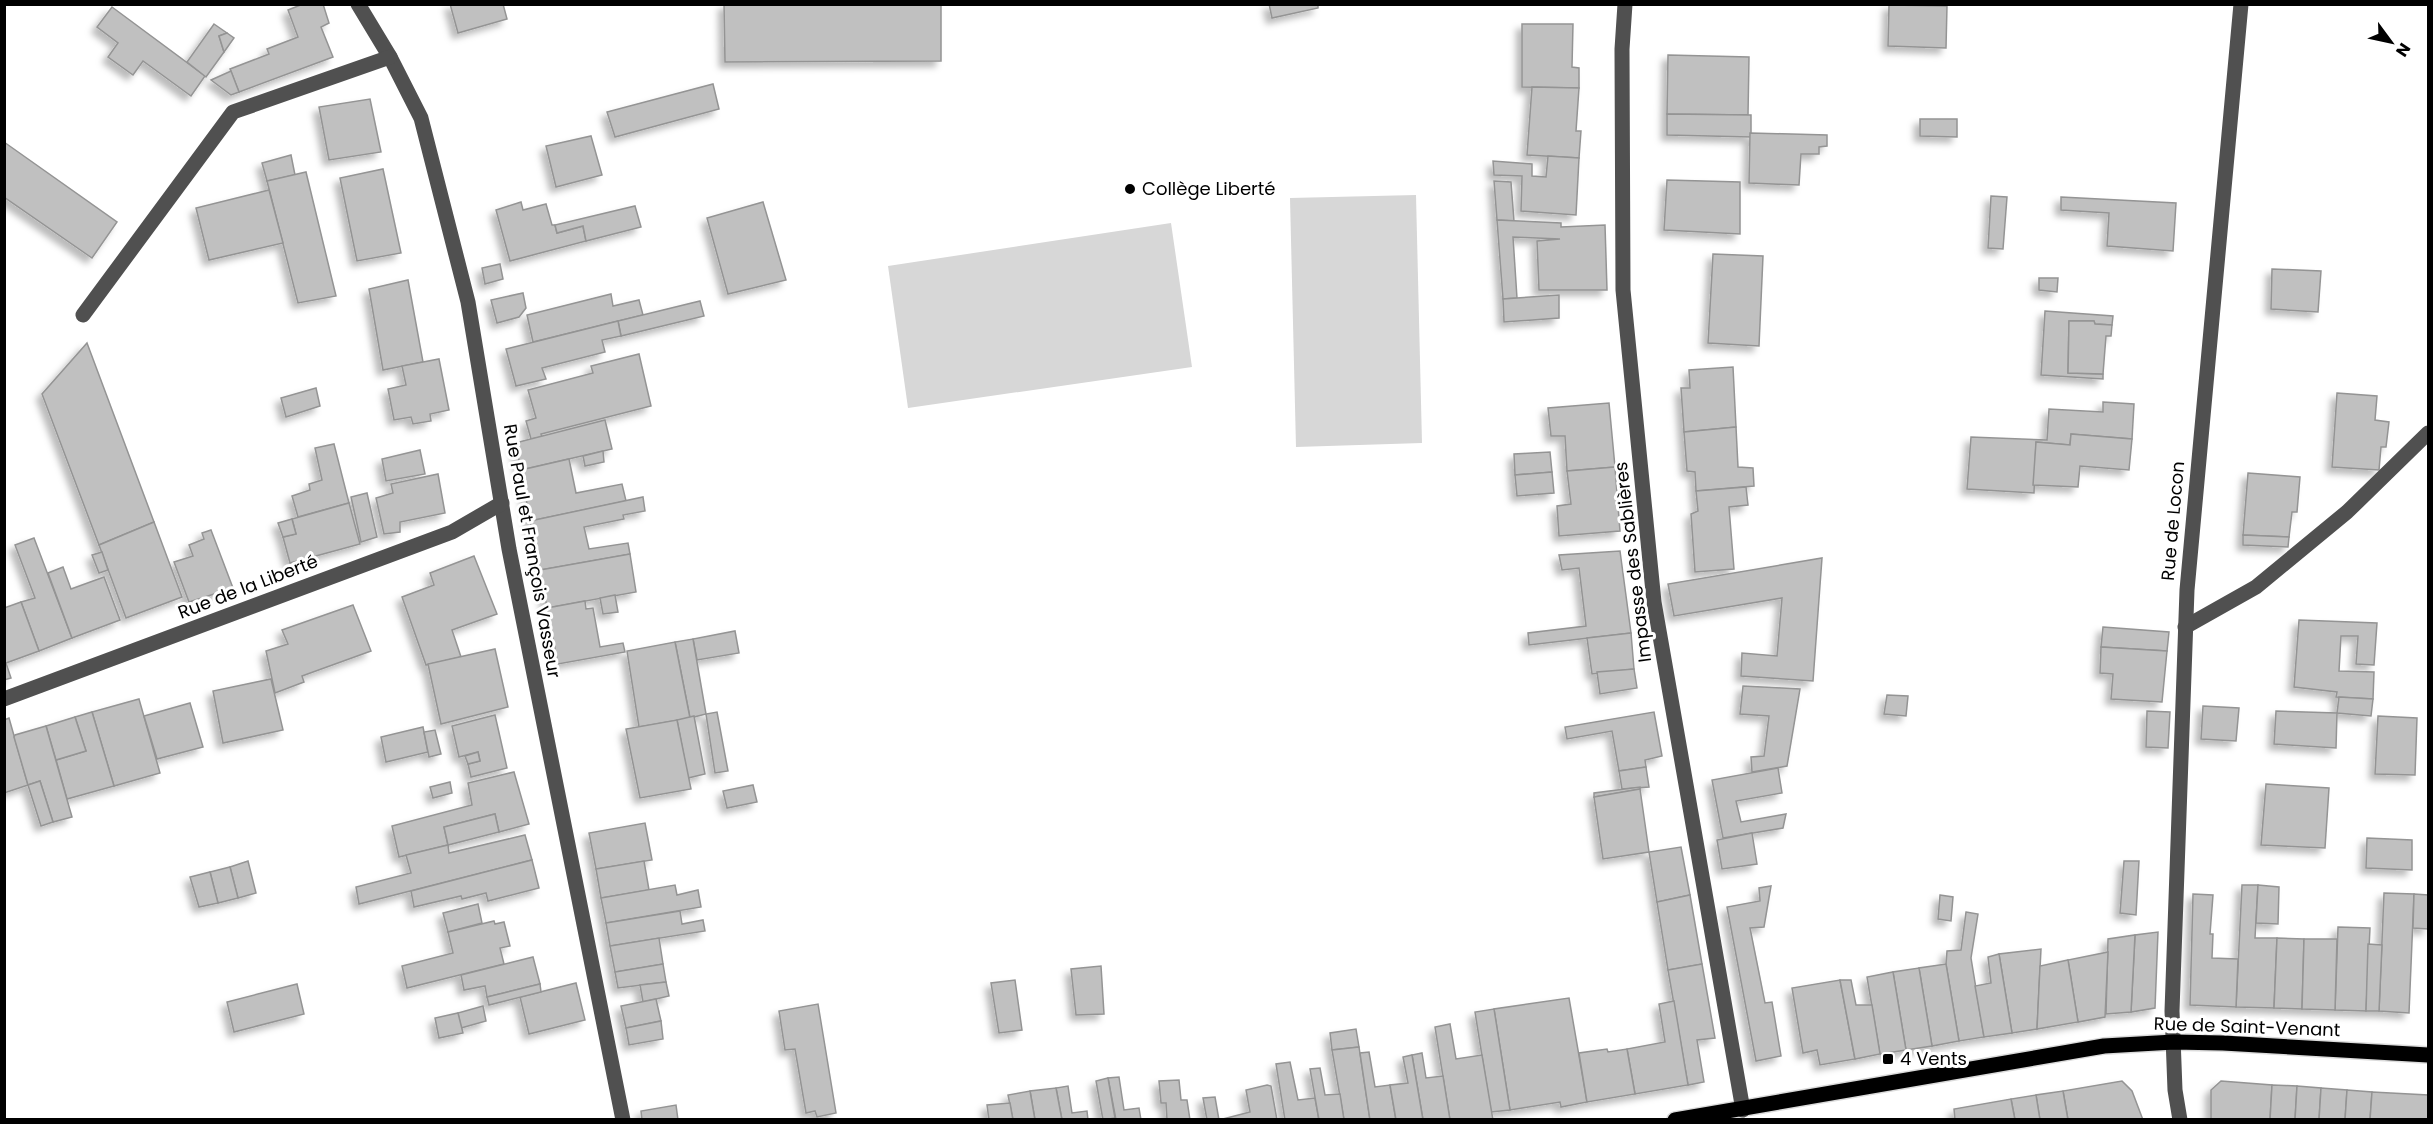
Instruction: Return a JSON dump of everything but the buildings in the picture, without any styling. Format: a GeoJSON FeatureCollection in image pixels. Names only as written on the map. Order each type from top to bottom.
{"type":"FeatureCollection","features":[{"type":"Feature","properties":{"kind":"main road","name":"Rue de Saint-Venant"},"geometry":{"type":"LineString","coordinates":[[1675,1119],[1743,1110],[2104,1046],[2174,1042],[2223,1043],[2428,1055]]}},
{"type":"Feature","properties":{"kind":"street","name":"Rue Paul et François Vasseur"},"geometry":{"type":"LineString","coordinates":[[358,4],[390,57],[421,118],[468,302],[509,549],[623,1119]]}},
{"type":"Feature","properties":{"kind":"street","name":"Impasse des Sablières"},"geometry":{"type":"LineString","coordinates":[[1625,4],[1622,49],[1623,290],[1654,602],[1743,1110]]}},
{"type":"Feature","properties":{"kind":"street","name":"Rue de Locon"},"geometry":{"type":"LineString","coordinates":[[2180,1119],[2175,1089],[2172,1011],[2185,627],[2241,4]]}},
{"type":"Feature","properties":{"kind":"street"},"geometry":{"type":"LineString","coordinates":[[83,315],[233,112],[390,57]]}},
{"type":"Feature","properties":{"kind":"street"},"geometry":{"type":"LineString","coordinates":[[2185,627],[2256,587],[2346,512],[2428,433]]}},
{"type":"Feature","properties":{"kind":"street","name":"Rue de la Liberté"},"geometry":{"type":"LineString","coordinates":[[4,699],[452,532],[502,503]]}},
{"type":"Feature","properties":{"kind":"shaded area"},"geometry":{"type":"Polygon","coordinates":[[[1416,195],[1422,443],[1296,447],[1290,198],[1416,195]]]}},
{"type":"Feature","properties":{"kind":"shaded area"},"geometry":{"type":"Polygon","coordinates":[[[1171,223],[1192,367],[908,408],[888,266],[1171,223]]]}},
{"type":"Feature","properties":{"kind":"place","name":"Collège Liberté"},"geometry":{"type":"Point","coordinates":[1130,189]}},
{"type":"Feature","properties":{"kind":"place","name":"4 Vents"},"geometry":{"type":"Point","coordinates":[1888,1059]}}]}
